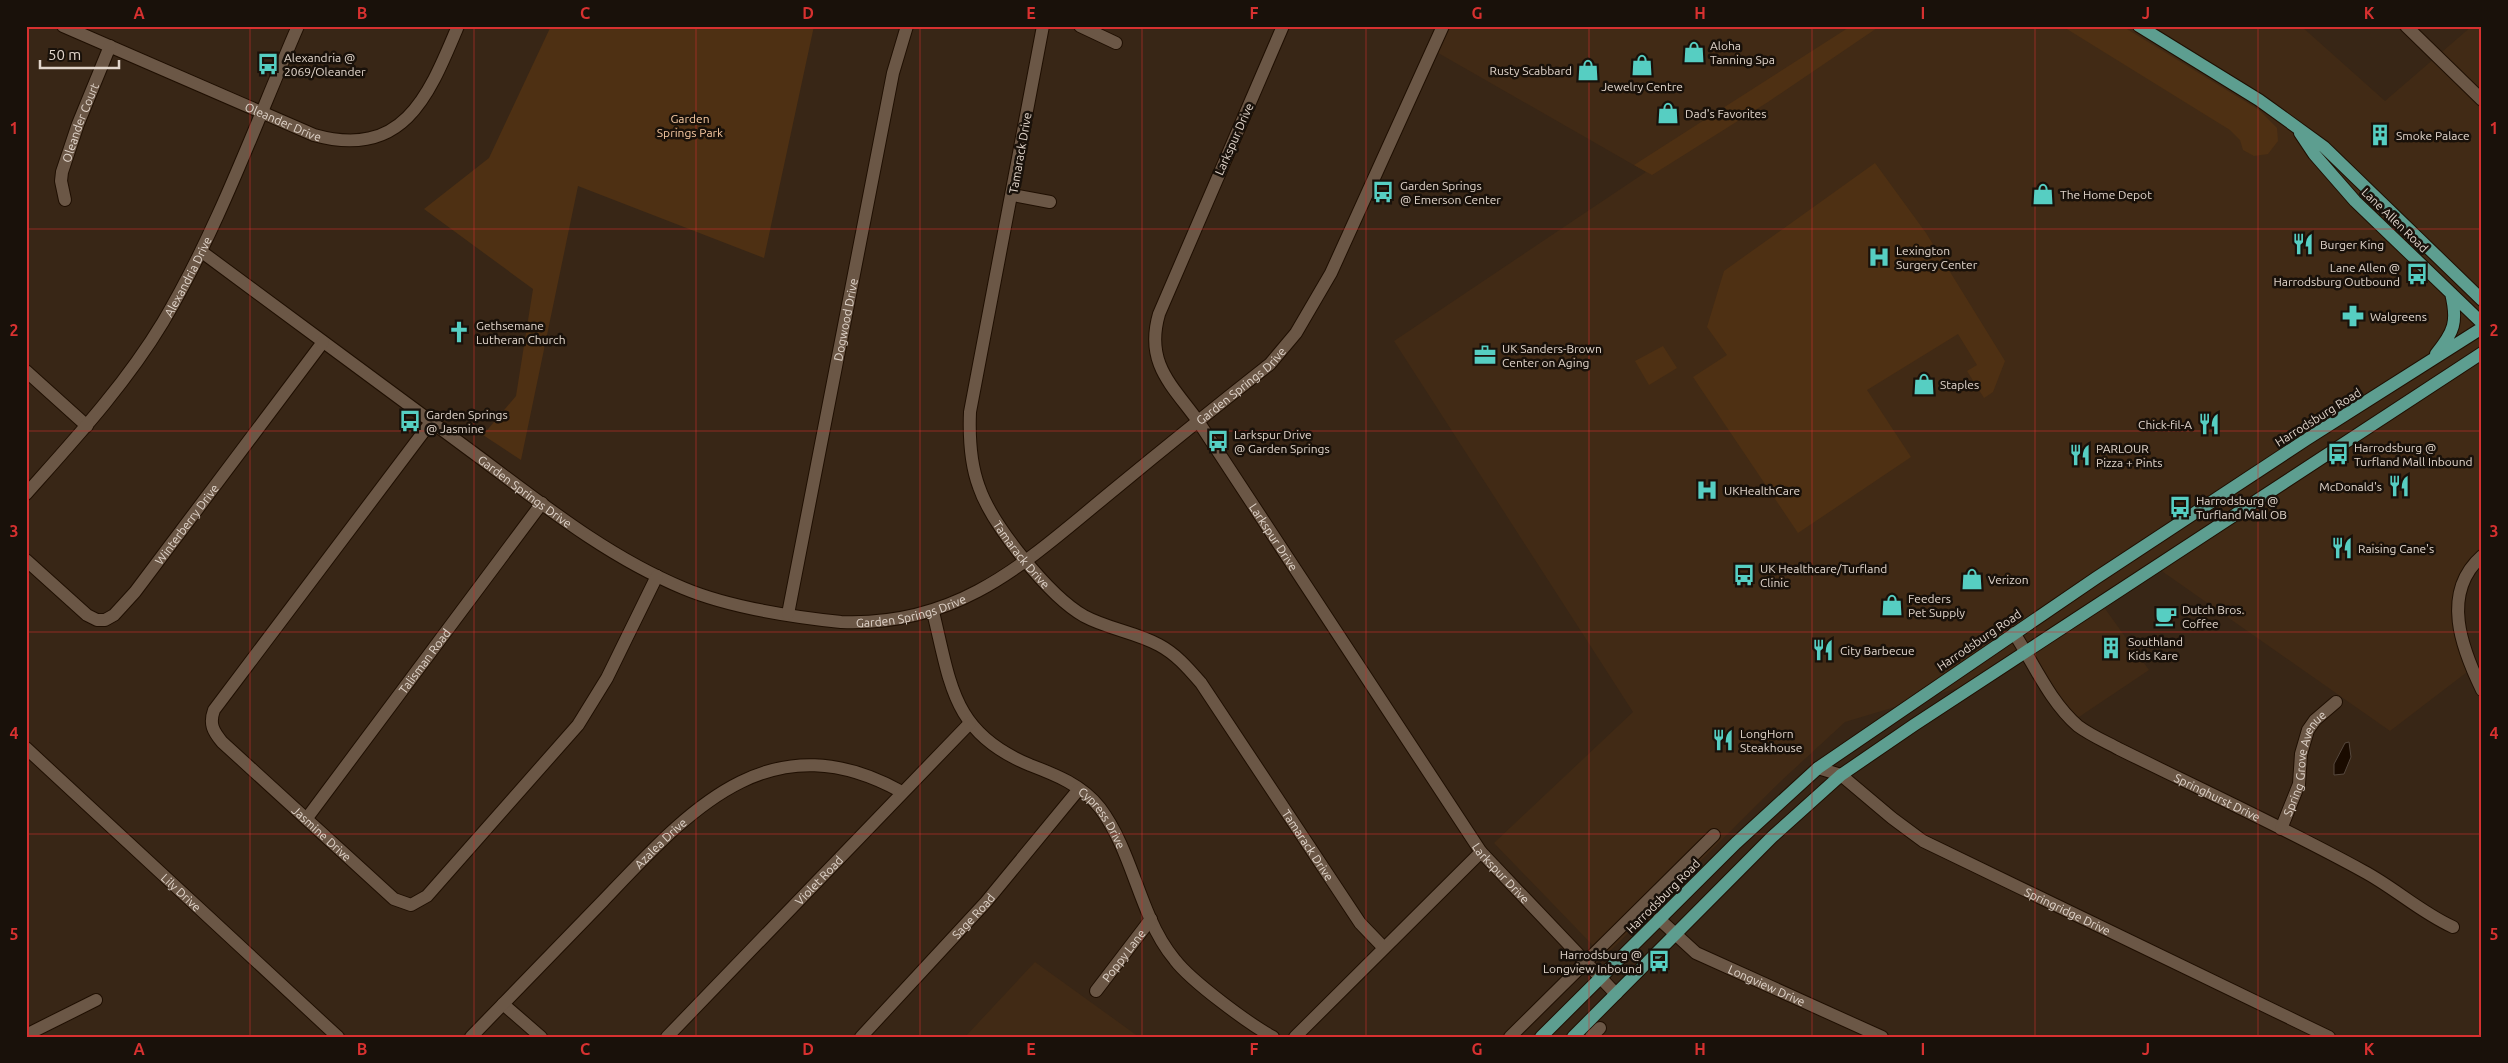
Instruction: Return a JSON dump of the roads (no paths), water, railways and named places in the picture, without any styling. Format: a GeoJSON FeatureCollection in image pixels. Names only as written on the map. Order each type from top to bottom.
{"type":"FeatureCollection","features":[{"type":"Feature","properties":{"kind":"main road","name":"Lane Allen Road"},"geometry":{"type":"LineString","coordinates":[[2139,26],[2258,100],[2324,147],[2482,300]]}},
{"type":"Feature","properties":{"kind":"main road","name":"Lane Allen Road"},"geometry":{"type":"LineString","coordinates":[[2298,129],[2314,154],[2355,201],[2482,323]]}},
{"type":"Feature","properties":{"kind":"main road"},"geometry":{"type":"LineString","coordinates":[[2430,363],[2449,338],[2455,324],[2451,293]]}},
{"type":"Feature","properties":{"kind":"main road","name":"Harrodsburg Road"},"geometry":{"type":"LineString","coordinates":[[1541,1037],[1743,836],[1818,768],[2014,633],[2307,440],[2482,328]]}},
{"type":"Feature","properties":{"kind":"main road"},"geometry":{"type":"LineString","coordinates":[[1573,1037],[1772,837],[1841,776],[1914,725],[2482,353]]}},
{"type":"Feature","properties":{"kind":"street","name":"Oleander Drive"},"geometry":{"type":"LineString","coordinates":[[62,26],[314,135],[334,140],[367,138],[392,129],[415,111],[426,96],[458,26]]}},
{"type":"Feature","properties":{"kind":"street","name":"Alexandria Drive"},"geometry":{"type":"LineString","coordinates":[[26,494],[87,426],[145,350],[202,252],[298,26]]}},
{"type":"Feature","properties":{"kind":"street","name":"Dogwood Drive"},"geometry":{"type":"LineString","coordinates":[[788,614],[893,73],[907,26]]}},
{"type":"Feature","properties":{"kind":"street","name":"Tamarack Drive"},"geometry":{"type":"LineString","coordinates":[[1043,26],[1013,195],[974,389],[969,436],[974,469],[986,504],[1027,561],[1059,597],[1082,615],[1157,644],[1182,662],[1201,683],[1360,923],[1384,948]]}},
{"type":"Feature","properties":{"kind":"street"},"geometry":{"type":"LineString","coordinates":[[1080,26],[1116,43]]}},
{"type":"Feature","properties":{"kind":"street","name":"Larkspur Drive"},"geometry":{"type":"LineString","coordinates":[[1283,26],[1170,287],[1154,329],[1156,359],[1164,374],[1198,421],[1481,852],[1616,994]]}},
{"type":"Feature","properties":{"kind":"street"},"geometry":{"type":"LineString","coordinates":[[2406,26],[2482,100]]}},
{"type":"Feature","properties":{"kind":"street","name":"Garden Springs Drive"},"geometry":{"type":"LineString","coordinates":[[202,252],[609,551],[657,576],[709,597],[819,620],[858,623],[933,612],[987,588],[1027,561],[1270,364],[1296,333],[1332,273],[1438,28]]}},
{"type":"Feature","properties":{"kind":"street","name":"Oleander Court"},"geometry":{"type":"LineString","coordinates":[[65,200],[61,181],[62,172],[78,124],[110,46]]}},
{"type":"Feature","properties":{"kind":"street"},"geometry":{"type":"LineString","coordinates":[[1013,195],[1050,202]]}},
{"type":"Feature","properties":{"kind":"street","name":"Winterberry Drive"},"geometry":{"type":"LineString","coordinates":[[26,560],[86,615],[97,620],[105,620],[114,616],[149,575],[323,342]]}},
{"type":"Feature","properties":{"kind":"street"},"geometry":{"type":"LineString","coordinates":[[26,371],[87,426]]}},
{"type":"Feature","properties":{"kind":"street","name":"Jasmine Drive"},"geometry":{"type":"LineString","coordinates":[[431,422],[214,710],[212,717],[214,733],[222,742],[394,899],[411,905],[419,902],[482,835],[578,725],[607,678],[657,576]]}},
{"type":"Feature","properties":{"kind":"street","name":"Talisman Road"},"geometry":{"type":"LineString","coordinates":[[307,818],[542,503]]}},
{"type":"Feature","properties":{"kind":"street"},"geometry":{"type":"LineString","coordinates":[[2482,556],[2466,575],[2460,599],[2458,629],[2462,646],[2482,690]]}},
{"type":"Feature","properties":{"kind":"street","name":"Cypress Drive"},"geometry":{"type":"LineString","coordinates":[[933,612],[950,678],[962,711],[970,723],[999,751],[1057,775],[1079,789],[1099,806],[1113,829],[1151,919],[1175,961],[1262,1031],[1273,1037]]}},
{"type":"Feature","properties":{"kind":"street","name":"Springhurst Drive"},"geometry":{"type":"LineString","coordinates":[[2014,633],[2050,692],[2068,716],[2080,727],[2380,880],[2422,912],[2453,927]]}},
{"type":"Feature","properties":{"kind":"street","name":"Spring Grove Avenue"},"geometry":{"type":"LineString","coordinates":[[2281,829],[2299,784],[2301,754],[2308,730],[2315,720],[2336,702]]}},
{"type":"Feature","properties":{"kind":"street","name":"Violet Road"},"geometry":{"type":"LineString","coordinates":[[667,1037],[970,723]]}},
{"type":"Feature","properties":{"kind":"street","name":"Lily Drive"},"geometry":{"type":"LineString","coordinates":[[26,748],[338,1037]]}},
{"type":"Feature","properties":{"kind":"street","name":"Azalea Drive"},"geometry":{"type":"LineString","coordinates":[[471,1037],[658,844],[694,811],[738,784],[782,767],[814,765],[852,770],[878,779],[902,792]]}},
{"type":"Feature","properties":{"kind":"street","name":"Springridge Drive"},"geometry":{"type":"LineString","coordinates":[[1818,768],[1841,776],[1923,841],[2329,1037]]}},
{"type":"Feature","properties":{"kind":"street","name":"Sage Road"},"geometry":{"type":"LineString","coordinates":[[861,1037],[986,902],[1079,789]]}},
{"type":"Feature","properties":{"kind":"street"},"geometry":{"type":"LineString","coordinates":[[1510,1037],[1714,835]]}},
{"type":"Feature","properties":{"kind":"street"},"geometry":{"type":"LineString","coordinates":[[1295,1037],[1481,852]]}},
{"type":"Feature","properties":{"kind":"street","name":"Poppy Lane"},"geometry":{"type":"LineString","coordinates":[[1096,991],[1151,919]]}},
{"type":"Feature","properties":{"kind":"street","name":"Longview Drive"},"geometry":{"type":"LineString","coordinates":[[1659,919],[1696,952],[1882,1037]]}},
{"type":"Feature","properties":{"kind":"street"},"geometry":{"type":"LineString","coordinates":[[26,1035],[96,1000]]}},
{"type":"Feature","properties":{"kind":"street"},"geometry":{"type":"LineString","coordinates":[[503,1004],[541,1037]]}},
{"type":"Feature","properties":{"kind":"place","name":"Aloha Tanning Spa"},"geometry":{"type":"Point","coordinates":[1694,52]}},
{"type":"Feature","properties":{"kind":"place","name":"Alexandria @ 2069/Oleander"},"geometry":{"type":"Point","coordinates":[268,64]}},
{"type":"Feature","properties":{"kind":"place","name":"Jewelry Centre"},"geometry":{"type":"Point","coordinates":[1642,65]}},
{"type":"Feature","properties":{"kind":"place","name":"Rusty Scabbard"},"geometry":{"type":"Point","coordinates":[1588,70]}},
{"type":"Feature","properties":{"kind":"place","name":"Dad's Favorites"},"geometry":{"type":"Point","coordinates":[1668,113]}},
{"type":"Feature","properties":{"kind":"place","name":"Smoke Palace"},"geometry":{"type":"Point","coordinates":[2380,135]}},
{"type":"Feature","properties":{"kind":"place","name":"Garden Springs @ Emerson Center"},"geometry":{"type":"Point","coordinates":[1383,192]}},
{"type":"Feature","properties":{"kind":"place","name":"The Home Depot"},"geometry":{"type":"Point","coordinates":[2043,194]}},
{"type":"Feature","properties":{"kind":"place","name":"Burger King"},"geometry":{"type":"Point","coordinates":[2303,244]}},
{"type":"Feature","properties":{"kind":"place","name":"Lexington Surgery Center"},"geometry":{"type":"Point","coordinates":[1879,257]}},
{"type":"Feature","properties":{"kind":"place","name":"Lane Allen @ Harrodsburg Outbound"},"geometry":{"type":"Point","coordinates":[2417,274]}},
{"type":"Feature","properties":{"kind":"place","name":"Walgreens"},"geometry":{"type":"Point","coordinates":[2353,316]}},
{"type":"Feature","properties":{"kind":"place","name":"Gethsemane Lutheran Church"},"geometry":{"type":"Point","coordinates":[459,332]}},
{"type":"Feature","properties":{"kind":"place","name":"UK Sanders-Brown Center on Aging"},"geometry":{"type":"Point","coordinates":[1485,355]}},
{"type":"Feature","properties":{"kind":"place","name":"Staples"},"geometry":{"type":"Point","coordinates":[1924,384]}},
{"type":"Feature","properties":{"kind":"place","name":"Garden Springs @ Jasmine"},"geometry":{"type":"Point","coordinates":[410,421]}},
{"type":"Feature","properties":{"kind":"place","name":"Chick-fil-A"},"geometry":{"type":"Point","coordinates":[2209,424]}},
{"type":"Feature","properties":{"kind":"place","name":"Larkspur Drive @ Garden Springs"},"geometry":{"type":"Point","coordinates":[1218,441]}},
{"type":"Feature","properties":{"kind":"place","name":"Harrodsburg @ Turfland Mall Inbound"},"geometry":{"type":"Point","coordinates":[2338,454]}},
{"type":"Feature","properties":{"kind":"place","name":"PARLOUR Pizza + Pints"},"geometry":{"type":"Point","coordinates":[2080,455]}},
{"type":"Feature","properties":{"kind":"place","name":"McDonald's"},"geometry":{"type":"Point","coordinates":[2399,486]}},
{"type":"Feature","properties":{"kind":"place","name":"UKHealthCare"},"geometry":{"type":"Point","coordinates":[1707,490]}},
{"type":"Feature","properties":{"kind":"place","name":"Harrodsburg @ Turfland Mall OB"},"geometry":{"type":"Point","coordinates":[2180,507]}},
{"type":"Feature","properties":{"kind":"place","name":"Raising Cane's"},"geometry":{"type":"Point","coordinates":[2342,548]}},
{"type":"Feature","properties":{"kind":"place","name":"UK Healthcare/Turfland Clinic"},"geometry":{"type":"Point","coordinates":[1744,575]}},
{"type":"Feature","properties":{"kind":"place","name":"Verizon"},"geometry":{"type":"Point","coordinates":[1972,579]}},
{"type":"Feature","properties":{"kind":"place","name":"Feeders Pet Supply"},"geometry":{"type":"Point","coordinates":[1892,605]}},
{"type":"Feature","properties":{"kind":"place","name":"Dutch Bros. Coffee"},"geometry":{"type":"Point","coordinates":[2166,616]}},
{"type":"Feature","properties":{"kind":"place","name":"Southland Kids Kare"},"geometry":{"type":"Point","coordinates":[2111,648]}},
{"type":"Feature","properties":{"kind":"place","name":"City Barbecue"},"geometry":{"type":"Point","coordinates":[1823,650]}},
{"type":"Feature","properties":{"kind":"place","name":"LongHorn Steakhouse"},"geometry":{"type":"Point","coordinates":[1723,740]}},
{"type":"Feature","properties":{"kind":"place","name":"Harrodsburg @ Longview Inbound"},"geometry":{"type":"Point","coordinates":[1659,961]}},
{"type":"Feature","properties":{"kind":"park label","name":"Garden Springs Park"},"geometry":{"type":"Point","coordinates":[690,125]}}]}
